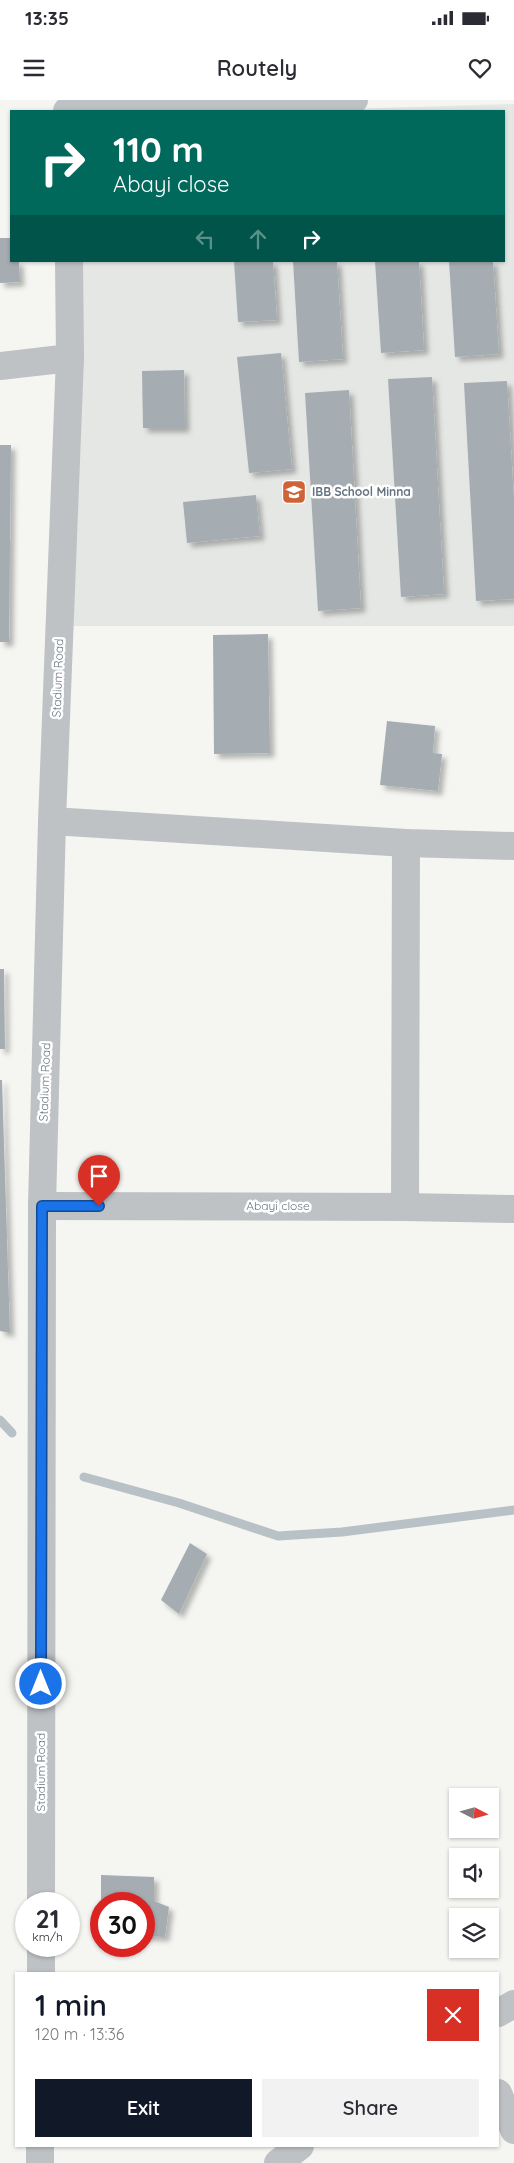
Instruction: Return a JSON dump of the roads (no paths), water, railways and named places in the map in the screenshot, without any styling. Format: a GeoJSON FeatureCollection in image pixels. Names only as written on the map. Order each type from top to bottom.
{"type":"FeatureCollection","features":[{"type":"Feature","properties":{"kind":"street"},"geometry":{"type":"LineString","coordinates":[[93,110],[354,100]]}},
{"type":"Feature","properties":{"kind":"street","name":"Stadium Road"},"geometry":{"type":"LineString","coordinates":[[41,1892],[42,1206],[52,822],[70,358],[69,262]]}},
{"type":"Feature","properties":{"kind":"street"},"geometry":{"type":"LineString","coordinates":[[0,366],[70,358]]}},
{"type":"Feature","properties":{"kind":"street"},"geometry":{"type":"LineString","coordinates":[[52,822],[406,843],[514,846]]}},
{"type":"Feature","properties":{"kind":"street"},"geometry":{"type":"LineString","coordinates":[[405,1207],[406,843]]}},
{"type":"Feature","properties":{"kind":"street","name":"Abayi close"},"geometry":{"type":"LineString","coordinates":[[42,1206],[514,1209]]}},
{"type":"Feature","properties":{"kind":"street"},"geometry":{"type":"LineString","coordinates":[[41,1957],[41,1972]]}},
{"type":"Feature","properties":{"kind":"street"},"geometry":{"type":"LineString","coordinates":[[499,2012],[514,2004]]}},
{"type":"Feature","properties":{"kind":"street"},"geometry":{"type":"LineString","coordinates":[[499,2095],[514,2130]]}},
{"type":"Feature","properties":{"kind":"street"},"geometry":{"type":"LineString","coordinates":[[40,2147],[40,2163]]}},
{"type":"Feature","properties":{"kind":"street"},"geometry":{"type":"LineString","coordinates":[[278,2163],[299,2147]]}},
{"type":"Feature","properties":{"kind":"waterway"},"geometry":{"type":"LineString","coordinates":[[0,1420],[12,1433]]}},
{"type":"Feature","properties":{"kind":"waterway"},"geometry":{"type":"LineString","coordinates":[[84,1477],[179,1503],[278,1536],[342,1532],[514,1510]]}},
{"type":"Feature","properties":{"kind":"place","name":"IBB School Minna"},"geometry":{"type":"Point","coordinates":[294,492]}}]}
